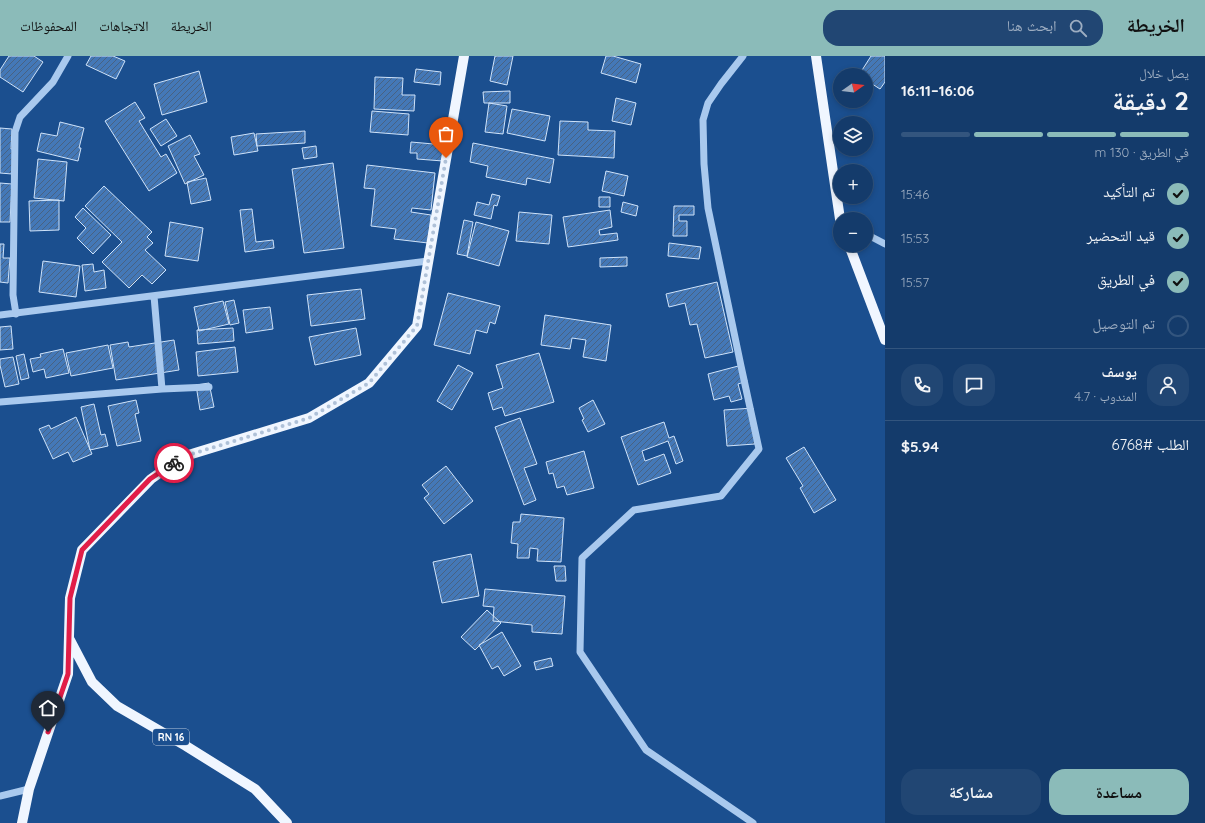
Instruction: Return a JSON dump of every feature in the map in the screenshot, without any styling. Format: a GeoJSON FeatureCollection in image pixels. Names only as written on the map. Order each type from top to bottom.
{"type":"FeatureCollection","features":[{"type":"Feature","properties":{"kind":"main road","name":"RN 16"},"geometry":{"type":"LineString","coordinates":[[22,823],[29,789],[68,674],[70,598],[82,550],[150,479],[182,457],[309,418],[369,383],[417,326],[464,56]]}},
{"type":"Feature","properties":{"kind":"main road"},"geometry":{"type":"LineString","coordinates":[[816,56],[839,212]]}},
{"type":"Feature","properties":{"kind":"main road"},"geometry":{"type":"LineString","coordinates":[[852,252],[885,340]]}},
{"type":"Feature","properties":{"kind":"main road","name":"RN 16"},"geometry":{"type":"LineString","coordinates":[[69,639],[92,682],[117,706],[186,746],[255,789],[287,823]]}},
{"type":"Feature","properties":{"kind":"street"},"geometry":{"type":"LineString","coordinates":[[16,314],[13,295],[15,132],[20,117],[52,82],[68,56]]}},
{"type":"Feature","properties":{"kind":"street"},"geometry":{"type":"LineString","coordinates":[[743,56],[720,84],[708,103],[703,120],[704,164],[708,208],[759,449],[721,496],[634,510],[582,558],[580,652],[646,750],[753,823]]}},
{"type":"Feature","properties":{"kind":"street"},"geometry":{"type":"LineString","coordinates":[[873,238],[885,244]]}},
{"type":"Feature","properties":{"kind":"street"},"geometry":{"type":"LineString","coordinates":[[0,315],[428,261]]}},
{"type":"Feature","properties":{"kind":"street"},"geometry":{"type":"LineString","coordinates":[[154,296],[162,389]]}},
{"type":"Feature","properties":{"kind":"street"},"geometry":{"type":"LineString","coordinates":[[0,402],[162,389],[209,387]]}},
{"type":"Feature","properties":{"kind":"street"},"geometry":{"type":"LineString","coordinates":[[0,796],[29,789]]}},
{"type":"Feature","properties":{"kind":"building"},"geometry":{"type":"Polygon","coordinates":[[[9,56],[34,56],[43,62],[23,92],[0,77],[0,70],[9,56]]]}},
{"type":"Feature","properties":{"kind":"building"},"geometry":{"type":"Polygon","coordinates":[[[91,56],[113,56],[125,61],[116,79],[86,65],[91,56]]]}},
{"type":"Feature","properties":{"kind":"building"},"geometry":{"type":"Polygon","coordinates":[[[495,56],[513,56],[507,85],[490,81],[495,56]]]}},
{"type":"Feature","properties":{"kind":"building"},"geometry":{"type":"Polygon","coordinates":[[[606,56],[613,56],[641,64],[636,83],[601,73],[606,56]]]}},
{"type":"Feature","properties":{"kind":"building"},"geometry":{"type":"Polygon","coordinates":[[[871,56],[885,56],[885,82],[880,89],[873,84],[873,68],[863,68],[871,56]]]}},
{"type":"Feature","properties":{"kind":"building"},"geometry":{"type":"Polygon","coordinates":[[[416,69],[441,72],[440,85],[414,82],[416,69]]]}},
{"type":"Feature","properties":{"kind":"building"},"geometry":{"type":"Polygon","coordinates":[[[199,71],[207,102],[162,115],[154,84],[199,71]]]}},
{"type":"Feature","properties":{"kind":"building"},"geometry":{"type":"Polygon","coordinates":[[[375,77],[403,78],[402,95],[415,95],[414,111],[374,109],[375,77]]]}},
{"type":"Feature","properties":{"kind":"building"},"geometry":{"type":"Polygon","coordinates":[[[510,91],[510,103],[484,103],[483,92],[510,91]]]}},
{"type":"Feature","properties":{"kind":"building"},"geometry":{"type":"Polygon","coordinates":[[[616,98],[636,103],[631,125],[612,121],[616,98]]]}},
{"type":"Feature","properties":{"kind":"building"},"geometry":{"type":"Polygon","coordinates":[[[135,102],[145,118],[139,121],[161,157],[166,154],[177,173],[149,191],[105,121],[135,102]]]}},
{"type":"Feature","properties":{"kind":"building"},"geometry":{"type":"Polygon","coordinates":[[[489,103],[507,106],[503,134],[485,132],[489,103]]]}},
{"type":"Feature","properties":{"kind":"building"},"geometry":{"type":"Polygon","coordinates":[[[512,109],[550,116],[545,141],[507,133],[512,109]]]}},
{"type":"Feature","properties":{"kind":"building"},"geometry":{"type":"Polygon","coordinates":[[[372,111],[409,114],[408,135],[370,132],[372,111]]]}},
{"type":"Feature","properties":{"kind":"building"},"geometry":{"type":"Polygon","coordinates":[[[166,119],[177,136],[161,146],[150,129],[166,119]]]}},
{"type":"Feature","properties":{"kind":"building"},"geometry":{"type":"Polygon","coordinates":[[[560,121],[588,122],[588,130],[615,131],[614,158],[558,155],[560,121]]]}},
{"type":"Feature","properties":{"kind":"building"},"geometry":{"type":"Polygon","coordinates":[[[60,122],[84,128],[79,148],[81,148],[78,161],[37,151],[41,133],[57,136],[60,122]]]}},
{"type":"Feature","properties":{"kind":"building"},"geometry":{"type":"Polygon","coordinates":[[[0,128],[12,129],[11,149],[14,149],[12,174],[0,173],[0,128]]]}},
{"type":"Feature","properties":{"kind":"building"},"geometry":{"type":"Polygon","coordinates":[[[305,131],[305,143],[257,146],[256,134],[305,131]]]}},
{"type":"Feature","properties":{"kind":"building"},"geometry":{"type":"Polygon","coordinates":[[[254,133],[258,151],[234,155],[231,137],[254,133]]]}},
{"type":"Feature","properties":{"kind":"building"},"geometry":{"type":"Polygon","coordinates":[[[190,135],[200,154],[194,156],[204,175],[185,184],[168,146],[190,135]]]}},
{"type":"Feature","properties":{"kind":"building"},"geometry":{"type":"Polygon","coordinates":[[[411,142],[445,145],[443,161],[417,159],[417,153],[410,153],[411,142]]]}},
{"type":"Feature","properties":{"kind":"building"},"geometry":{"type":"Polygon","coordinates":[[[473,143],[554,159],[550,183],[527,178],[526,185],[486,177],[488,166],[470,162],[473,143]]]}},
{"type":"Feature","properties":{"kind":"building"},"geometry":{"type":"Polygon","coordinates":[[[316,146],[317,157],[304,159],[302,148],[316,146]]]}},
{"type":"Feature","properties":{"kind":"building"},"geometry":{"type":"Polygon","coordinates":[[[38,159],[67,162],[64,201],[34,198],[38,159]]]}},
{"type":"Feature","properties":{"kind":"building"},"geometry":{"type":"Polygon","coordinates":[[[333,163],[344,248],[304,253],[292,169],[333,163]]]}},
{"type":"Feature","properties":{"kind":"building"},"geometry":{"type":"Polygon","coordinates":[[[367,165],[435,173],[431,210],[412,208],[411,212],[431,215],[428,243],[394,239],[396,229],[371,226],[375,189],[364,188],[367,165]]]}},
{"type":"Feature","properties":{"kind":"building"},"geometry":{"type":"Polygon","coordinates":[[[606,171],[628,176],[624,196],[602,191],[606,171]]]}},
{"type":"Feature","properties":{"kind":"building"},"geometry":{"type":"Polygon","coordinates":[[[206,178],[211,200],[191,204],[187,182],[206,178]]]}},
{"type":"Feature","properties":{"kind":"building"},"geometry":{"type":"Polygon","coordinates":[[[0,183],[12,184],[10,222],[0,222],[0,183]]]}},
{"type":"Feature","properties":{"kind":"building"},"geometry":{"type":"Polygon","coordinates":[[[104,186],[152,232],[147,237],[153,243],[145,250],[166,270],[152,284],[142,275],[129,288],[102,262],[122,242],[85,206],[104,186]]]}},
{"type":"Feature","properties":{"kind":"building"},"geometry":{"type":"Polygon","coordinates":[[[492,194],[500,196],[497,206],[494,205],[491,219],[474,215],[477,202],[489,205],[492,194]]]}},
{"type":"Feature","properties":{"kind":"building"},"geometry":{"type":"Polygon","coordinates":[[[599,197],[610,197],[610,207],[599,207],[599,197]]]}},
{"type":"Feature","properties":{"kind":"building"},"geometry":{"type":"Polygon","coordinates":[[[59,200],[59,230],[30,231],[29,201],[59,200]]]}},
{"type":"Feature","properties":{"kind":"building"},"geometry":{"type":"Polygon","coordinates":[[[623,202],[638,206],[636,216],[621,212],[623,202]]]}},
{"type":"Feature","properties":{"kind":"building"},"geometry":{"type":"Polygon","coordinates":[[[674,206],[694,206],[694,215],[679,215],[679,221],[687,221],[687,236],[673,236],[674,206]]]}},
{"type":"Feature","properties":{"kind":"building"},"geometry":{"type":"Polygon","coordinates":[[[83,208],[111,235],[93,254],[77,238],[86,228],[75,217],[83,208]]]}},
{"type":"Feature","properties":{"kind":"building"},"geometry":{"type":"Polygon","coordinates":[[[252,209],[256,242],[273,240],[274,248],[245,252],[240,210],[252,209]]]}},
{"type":"Feature","properties":{"kind":"building"},"geometry":{"type":"Polygon","coordinates":[[[610,210],[612,227],[599,230],[600,235],[617,233],[618,240],[568,247],[563,217],[610,210]]]}},
{"type":"Feature","properties":{"kind":"building"},"geometry":{"type":"Polygon","coordinates":[[[519,212],[552,215],[549,244],[516,241],[519,212]]]}},
{"type":"Feature","properties":{"kind":"building"},"geometry":{"type":"Polygon","coordinates":[[[464,220],[473,222],[467,256],[457,254],[464,220]]]}},
{"type":"Feature","properties":{"kind":"building"},"geometry":{"type":"Polygon","coordinates":[[[170,222],[203,228],[198,261],[165,256],[170,222]]]}},
{"type":"Feature","properties":{"kind":"building"},"geometry":{"type":"Polygon","coordinates":[[[476,222],[509,231],[499,266],[467,257],[476,222]]]}},
{"type":"Feature","properties":{"kind":"building"},"geometry":{"type":"Polygon","coordinates":[[[669,243],[701,247],[699,259],[668,256],[669,243]]]}},
{"type":"Feature","properties":{"kind":"building"},"geometry":{"type":"Polygon","coordinates":[[[0,244],[4,244],[3,258],[10,258],[8,283],[0,282],[0,244]]]}},
{"type":"Feature","properties":{"kind":"building"},"geometry":{"type":"Polygon","coordinates":[[[627,257],[627,266],[600,267],[600,258],[627,257]]]}},
{"type":"Feature","properties":{"kind":"building"},"geometry":{"type":"Polygon","coordinates":[[[43,261],[80,266],[76,297],[39,292],[43,261]]]}},
{"type":"Feature","properties":{"kind":"building"},"geometry":{"type":"Polygon","coordinates":[[[93,264],[94,272],[104,270],[106,288],[85,291],[82,265],[93,264]]]}},
{"type":"Feature","properties":{"kind":"building"},"geometry":{"type":"Polygon","coordinates":[[[717,282],[733,352],[705,358],[697,324],[690,325],[685,303],[669,307],[666,294],[717,282]]]}},
{"type":"Feature","properties":{"kind":"building"},"geometry":{"type":"Polygon","coordinates":[[[361,289],[365,319],[311,326],[307,295],[361,289]]]}},
{"type":"Feature","properties":{"kind":"building"},"geometry":{"type":"Polygon","coordinates":[[[448,293],[500,306],[495,324],[490,322],[487,333],[476,330],[470,354],[434,345],[448,293]]]}},
{"type":"Feature","properties":{"kind":"building"},"geometry":{"type":"Polygon","coordinates":[[[234,300],[239,323],[230,325],[225,302],[234,300]]]}},
{"type":"Feature","properties":{"kind":"building"},"geometry":{"type":"Polygon","coordinates":[[[223,301],[229,324],[199,331],[194,307],[223,301]]]}},
{"type":"Feature","properties":{"kind":"building"},"geometry":{"type":"Polygon","coordinates":[[[270,307],[273,329],[246,333],[243,310],[270,307]]]}},
{"type":"Feature","properties":{"kind":"building"},"geometry":{"type":"Polygon","coordinates":[[[545,315],[611,325],[606,361],[583,357],[586,340],[572,338],[570,349],[541,345],[545,315]]]}},
{"type":"Feature","properties":{"kind":"building"},"geometry":{"type":"Polygon","coordinates":[[[11,326],[13,349],[0,350],[0,327],[11,326]]]}},
{"type":"Feature","properties":{"kind":"building"},"geometry":{"type":"Polygon","coordinates":[[[233,328],[234,341],[198,344],[197,330],[233,328]]]}},
{"type":"Feature","properties":{"kind":"building"},"geometry":{"type":"Polygon","coordinates":[[[356,328],[361,355],[315,365],[309,337],[356,328]]]}},
{"type":"Feature","properties":{"kind":"building"},"geometry":{"type":"Polygon","coordinates":[[[174,340],[179,370],[116,380],[110,345],[128,342],[129,347],[174,340]]]}},
{"type":"Feature","properties":{"kind":"building"},"geometry":{"type":"Polygon","coordinates":[[[108,345],[113,368],[71,376],[66,353],[108,345]]]}},
{"type":"Feature","properties":{"kind":"building"},"geometry":{"type":"Polygon","coordinates":[[[235,347],[238,372],[198,376],[196,352],[235,347]]]}},
{"type":"Feature","properties":{"kind":"building"},"geometry":{"type":"Polygon","coordinates":[[[63,349],[69,373],[46,378],[44,369],[33,372],[30,359],[41,357],[40,354],[63,349]]]}},
{"type":"Feature","properties":{"kind":"building"},"geometry":{"type":"Polygon","coordinates":[[[539,353],[554,402],[505,416],[502,407],[493,410],[488,393],[503,388],[496,365],[539,353]]]}},
{"type":"Feature","properties":{"kind":"building"},"geometry":{"type":"Polygon","coordinates":[[[24,354],[29,378],[21,380],[16,356],[24,354]]]}},
{"type":"Feature","properties":{"kind":"building"},"geometry":{"type":"Polygon","coordinates":[[[13,357],[19,384],[5,387],[0,359],[13,357]]]}},
{"type":"Feature","properties":{"kind":"building"},"geometry":{"type":"Polygon","coordinates":[[[458,365],[473,373],[452,410],[437,401],[458,365]]]}},
{"type":"Feature","properties":{"kind":"building"},"geometry":{"type":"Polygon","coordinates":[[[742,365],[747,381],[738,384],[742,399],[731,402],[729,396],[714,400],[708,374],[742,365]]]}},
{"type":"Feature","properties":{"kind":"building"},"geometry":{"type":"Polygon","coordinates":[[[209,383],[214,407],[200,410],[196,385],[209,383]]]}},
{"type":"Feature","properties":{"kind":"building"},"geometry":{"type":"Polygon","coordinates":[[[136,400],[139,413],[135,414],[141,441],[117,446],[108,406],[136,400]]]}},
{"type":"Feature","properties":{"kind":"building"},"geometry":{"type":"Polygon","coordinates":[[[593,400],[605,424],[588,432],[582,420],[584,419],[579,408],[593,400]]]}},
{"type":"Feature","properties":{"kind":"building"},"geometry":{"type":"Polygon","coordinates":[[[94,404],[101,435],[105,434],[108,446],[90,450],[81,407],[94,404]]]}},
{"type":"Feature","properties":{"kind":"building"},"geometry":{"type":"Polygon","coordinates":[[[753,408],[755,444],[727,446],[724,410],[753,408]]]}},
{"type":"Feature","properties":{"kind":"building"},"geometry":{"type":"Polygon","coordinates":[[[76,417],[92,454],[73,462],[68,452],[53,459],[39,429],[49,425],[51,429],[76,417]]]}},
{"type":"Feature","properties":{"kind":"building"},"geometry":{"type":"Polygon","coordinates":[[[520,418],[537,464],[524,468],[536,500],[524,505],[495,427],[520,418]]]}},
{"type":"Feature","properties":{"kind":"building"},"geometry":{"type":"Polygon","coordinates":[[[664,422],[669,438],[674,436],[683,461],[676,464],[668,441],[642,451],[645,461],[664,454],[671,473],[638,485],[621,437],[664,422]]]}},
{"type":"Feature","properties":{"kind":"building"},"geometry":{"type":"Polygon","coordinates":[[[804,447],[836,500],[814,513],[800,488],[803,486],[786,458],[804,447]]]}},
{"type":"Feature","properties":{"kind":"building"},"geometry":{"type":"Polygon","coordinates":[[[584,451],[594,488],[567,495],[564,486],[557,488],[553,473],[549,474],[546,462],[584,451]]]}},
{"type":"Feature","properties":{"kind":"building"},"geometry":{"type":"Polygon","coordinates":[[[446,466],[473,501],[444,524],[424,498],[429,494],[422,485],[446,466]]]}},
{"type":"Feature","properties":{"kind":"building"},"geometry":{"type":"Polygon","coordinates":[[[521,514],[564,518],[561,562],[537,561],[538,549],[530,548],[529,558],[517,558],[518,544],[511,543],[513,522],[520,522],[521,514]]]}},
{"type":"Feature","properties":{"kind":"building"},"geometry":{"type":"Polygon","coordinates":[[[471,554],[479,596],[442,603],[433,562],[471,554]]]}},
{"type":"Feature","properties":{"kind":"building"},"geometry":{"type":"Polygon","coordinates":[[[554,566],[565,566],[566,581],[556,581],[554,566]]]}},
{"type":"Feature","properties":{"kind":"building"},"geometry":{"type":"Polygon","coordinates":[[[485,589],[565,596],[562,634],[532,632],[532,625],[493,621],[494,607],[483,606],[485,589]]]}},
{"type":"Feature","properties":{"kind":"building"},"geometry":{"type":"Polygon","coordinates":[[[487,610],[501,623],[475,650],[461,637],[487,610]]]}},
{"type":"Feature","properties":{"kind":"building"},"geometry":{"type":"Polygon","coordinates":[[[502,632],[521,666],[504,676],[498,666],[492,669],[479,645],[502,632]]]}},
{"type":"Feature","properties":{"kind":"building"},"geometry":{"type":"Polygon","coordinates":[[[551,658],[553,666],[536,670],[534,662],[551,658]]]}},
{"type":"Feature","properties":{"kind":"way so far"},"geometry":{"type":"LineString","coordinates":[[174,463],[182,457],[309,418],[369,383],[417,326],[446,158]]}},
{"type":"Feature","properties":{"kind":"route"},"geometry":{"type":"LineString","coordinates":[[48,732],[68,674],[70,598],[82,550],[150,479],[174,463]]}}]}
